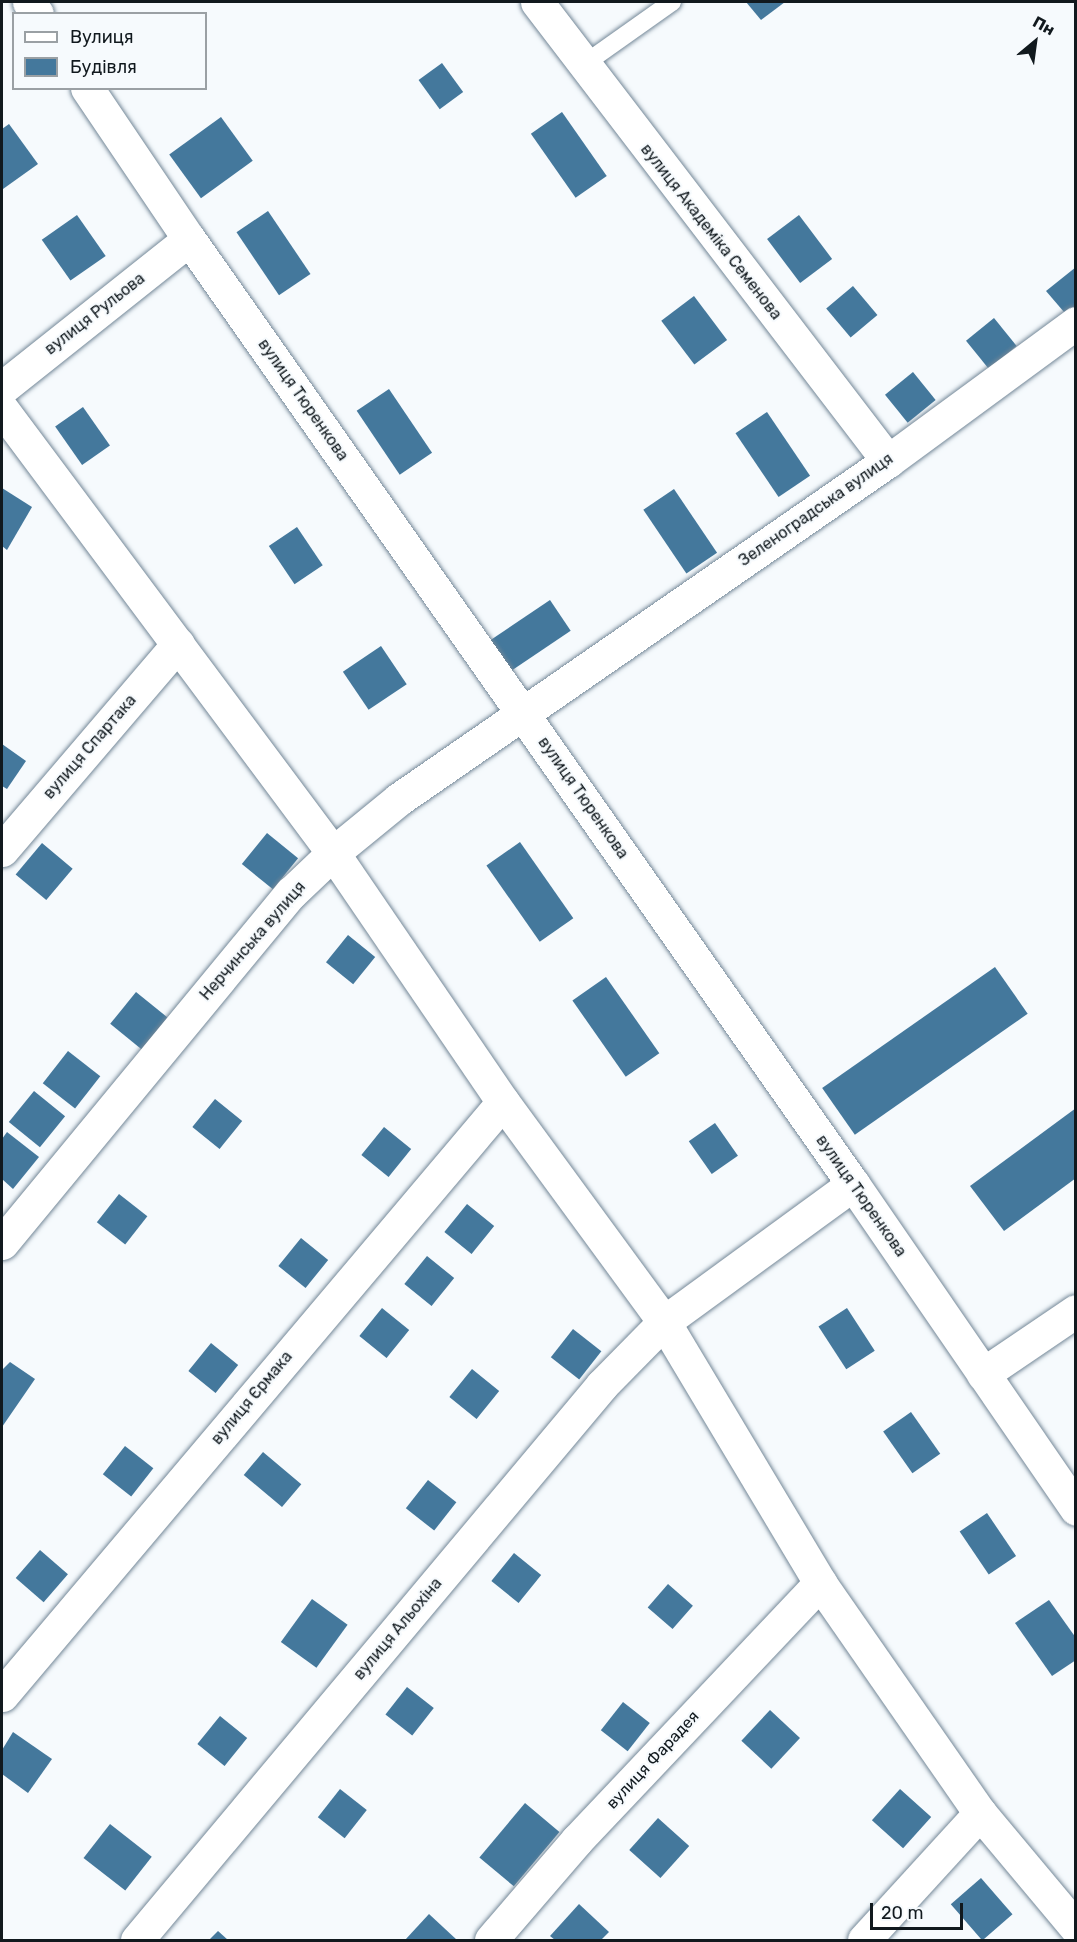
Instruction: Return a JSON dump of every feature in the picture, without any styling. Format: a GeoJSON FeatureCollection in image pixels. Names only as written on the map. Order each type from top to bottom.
{"type":"FeatureCollection","features":[{"type":"Feature","properties":{"kind":"street","name":"вулиця Академіка Семенова"},"geometry":{"type":"LineString","coordinates":[[537,2],[888,462]]}},
{"type":"Feature","properties":{"kind":"street","name":"вулиця Тюренкова"},"geometry":{"type":"LineString","coordinates":[[88,90],[189,239],[854,1184],[1076,1509]]}},
{"type":"Feature","properties":{"kind":"street","name":"вулиця Рульова"},"geometry":{"type":"LineString","coordinates":[[2,388],[189,239]]}},
{"type":"Feature","properties":{"kind":"street","name":"Зеленоградська вулиця"},"geometry":{"type":"LineString","coordinates":[[553,692],[888,462],[1076,323]]}},
{"type":"Feature","properties":{"kind":"street"},"geometry":{"type":"LineString","coordinates":[[2,409],[333,853],[503,1101],[664,1322],[820,1583],[980,1813],[1076,1928]]}},
{"type":"Feature","properties":{"kind":"street","name":"вулиця Спартака"},"geometry":{"type":"LineString","coordinates":[[2,850],[178,644]]}},
{"type":"Feature","properties":{"kind":"street","name":"Нерчинська вулиця"},"geometry":{"type":"LineString","coordinates":[[2,1243],[291,893],[333,853],[399,799],[522,711],[553,692]]}},
{"type":"Feature","properties":{"kind":"street","name":"вулиця Єрмака"},"geometry":{"type":"LineString","coordinates":[[2,1695],[503,1101]]}},
{"type":"Feature","properties":{"kind":"street","name":"вулиця Альохіна"},"geometry":{"type":"LineString","coordinates":[[137,1941],[602,1385],[664,1322],[854,1184]]}},
{"type":"Feature","properties":{"kind":"street"},"geometry":{"type":"LineString","coordinates":[[983,1374],[1076,1311]]}},
{"type":"Feature","properties":{"kind":"street","name":"вулиця Фарадея"},"geometry":{"type":"LineString","coordinates":[[491,1941],[577,1840],[820,1583]]}},
{"type":"Feature","properties":{"kind":"street"},"geometry":{"type":"LineString","coordinates":[[864,1941],[980,1813]]}},
{"type":"Feature","properties":{"kind":"lane"},"geometry":{"type":"LineString","coordinates":[[583,65],[672,2]]}},
{"type":"Feature","properties":{"kind":"building"},"geometry":{"type":"Polygon","coordinates":[[[746,2],[785,2],[761,20],[746,2]]]}},
{"type":"Feature","properties":{"kind":"building"},"geometry":{"type":"Polygon","coordinates":[[[442,63],[463,92],[440,109],[419,80],[442,63]]]}},
{"type":"Feature","properties":{"kind":"building"},"geometry":{"type":"Polygon","coordinates":[[[562,112],[607,176],[576,198],[531,134],[562,112]]]}},
{"type":"Feature","properties":{"kind":"building"},"geometry":{"type":"Polygon","coordinates":[[[221,117],[253,161],[201,198],[169,155],[221,117]]]}},
{"type":"Feature","properties":{"kind":"building"},"geometry":{"type":"Polygon","coordinates":[[[9,124],[38,164],[3,189],[2,129],[9,124]]]}},
{"type":"Feature","properties":{"kind":"building"},"geometry":{"type":"Polygon","coordinates":[[[268,211],[310,274],[279,295],[236,232],[268,211]]]}},
{"type":"Feature","properties":{"kind":"building"},"geometry":{"type":"Polygon","coordinates":[[[77,215],[106,256],[70,281],[42,240],[77,215]]]}},
{"type":"Feature","properties":{"kind":"building"},"geometry":{"type":"Polygon","coordinates":[[[799,215],[832,259],[800,283],[767,239],[799,215]]]}},
{"type":"Feature","properties":{"kind":"building"},"geometry":{"type":"Polygon","coordinates":[[[1076,267],[1076,314],[1070,319],[1046,291],[1076,267]]]}},
{"type":"Feature","properties":{"kind":"building"},"geometry":{"type":"Polygon","coordinates":[[[853,286],[877,315],[851,338],[826,308],[853,286]]]}},
{"type":"Feature","properties":{"kind":"building"},"geometry":{"type":"Polygon","coordinates":[[[694,296],[727,340],[694,365],[661,321],[694,296]]]}},
{"type":"Feature","properties":{"kind":"building"},"geometry":{"type":"Polygon","coordinates":[[[994,318],[1017,346],[989,369],[966,341],[994,318]]]}},
{"type":"Feature","properties":{"kind":"building"},"geometry":{"type":"Polygon","coordinates":[[[913,372],[936,400],[908,423],[885,395],[913,372]]]}},
{"type":"Feature","properties":{"kind":"building"},"geometry":{"type":"Polygon","coordinates":[[[389,389],[432,453],[400,475],[357,411],[389,389]]]}},
{"type":"Feature","properties":{"kind":"building"},"geometry":{"type":"Polygon","coordinates":[[[83,407],[110,446],[82,465],[55,427],[83,407]]]}},
{"type":"Feature","properties":{"kind":"building"},"geometry":{"type":"Polygon","coordinates":[[[767,412],[810,476],[779,497],[735,433],[767,412]]]}},
{"type":"Feature","properties":{"kind":"building"},"geometry":{"type":"Polygon","coordinates":[[[2,488],[32,507],[7,550],[2,546],[2,488]]]}},
{"type":"Feature","properties":{"kind":"building"},"geometry":{"type":"Polygon","coordinates":[[[674,489],[717,553],[686,574],[643,510],[674,489]]]}},
{"type":"Feature","properties":{"kind":"building"},"geometry":{"type":"Polygon","coordinates":[[[297,527],[323,565],[295,584],[269,546],[297,527]]]}},
{"type":"Feature","properties":{"kind":"building"},"geometry":{"type":"Polygon","coordinates":[[[550,600],[571,631],[507,674],[486,643],[550,600]]]}},
{"type":"Feature","properties":{"kind":"building"},"geometry":{"type":"Polygon","coordinates":[[[381,646],[407,684],[369,710],[343,672],[381,646]]]}},
{"type":"Feature","properties":{"kind":"building"},"geometry":{"type":"Polygon","coordinates":[[[2,744],[26,761],[7,789],[2,786],[2,744]]]}},
{"type":"Feature","properties":{"kind":"building"},"geometry":{"type":"Polygon","coordinates":[[[267,833],[298,858],[273,889],[242,864],[267,833]]]}},
{"type":"Feature","properties":{"kind":"building"},"geometry":{"type":"Polygon","coordinates":[[[520,842],[573,918],[540,942],[486,866],[520,842]]]}},
{"type":"Feature","properties":{"kind":"building"},"geometry":{"type":"Polygon","coordinates":[[[42,843],[73,869],[46,900],[16,874],[42,843]]]}},
{"type":"Feature","properties":{"kind":"building"},"geometry":{"type":"Polygon","coordinates":[[[348,935],[375,957],[353,984],[326,962],[348,935]]]}},
{"type":"Feature","properties":{"kind":"building"},"geometry":{"type":"Polygon","coordinates":[[[995,967],[1028,1014],[855,1135],[822,1088],[995,967]]]}},
{"type":"Feature","properties":{"kind":"building"},"geometry":{"type":"Polygon","coordinates":[[[606,977],[659,1053],[626,1077],[572,1001],[606,977]]]}},
{"type":"Feature","properties":{"kind":"building"},"geometry":{"type":"Polygon","coordinates":[[[136,992],[168,1018],[142,1050],[110,1024],[136,992]]]}},
{"type":"Feature","properties":{"kind":"building"},"geometry":{"type":"Polygon","coordinates":[[[68,1051],[100,1076],[75,1109],[43,1083],[68,1051]]]}},
{"type":"Feature","properties":{"kind":"building"},"geometry":{"type":"Polygon","coordinates":[[[34,1091],[65,1116],[40,1147],[9,1122],[34,1091]]]}},
{"type":"Feature","properties":{"kind":"building"},"geometry":{"type":"Polygon","coordinates":[[[215,1099],[242,1121],[220,1149],[192,1127],[215,1099]]]}},
{"type":"Feature","properties":{"kind":"building"},"geometry":{"type":"Polygon","coordinates":[[[1076,1108],[1076,1178],[1004,1231],[970,1186],[1076,1108]]]}},
{"type":"Feature","properties":{"kind":"building"},"geometry":{"type":"Polygon","coordinates":[[[715,1123],[738,1156],[712,1174],[689,1141],[715,1123]]]}},
{"type":"Feature","properties":{"kind":"building"},"geometry":{"type":"Polygon","coordinates":[[[384,1127],[411,1149],[389,1177],[361,1155],[384,1127]]]}},
{"type":"Feature","properties":{"kind":"building"},"geometry":{"type":"Polygon","coordinates":[[[7,1132],[39,1157],[13,1189],[2,1179],[2,1139],[7,1132]]]}},
{"type":"Feature","properties":{"kind":"building"},"geometry":{"type":"Polygon","coordinates":[[[119,1194],[147,1216],[125,1245],[97,1222],[119,1194]]]}},
{"type":"Feature","properties":{"kind":"building"},"geometry":{"type":"Polygon","coordinates":[[[467,1204],[494,1226],[472,1254],[444,1232],[467,1204]]]}},
{"type":"Feature","properties":{"kind":"building"},"geometry":{"type":"Polygon","coordinates":[[[301,1238],[328,1260],[306,1288],[278,1266],[301,1238]]]}},
{"type":"Feature","properties":{"kind":"building"},"geometry":{"type":"Polygon","coordinates":[[[427,1256],[454,1278],[432,1306],[404,1284],[427,1256]]]}},
{"type":"Feature","properties":{"kind":"building"},"geometry":{"type":"Polygon","coordinates":[[[382,1308],[409,1330],[387,1358],[359,1336],[382,1308]]]}},
{"type":"Feature","properties":{"kind":"building"},"geometry":{"type":"Polygon","coordinates":[[[847,1308],[875,1351],[846,1369],[818,1327],[847,1308]]]}},
{"type":"Feature","properties":{"kind":"building"},"geometry":{"type":"Polygon","coordinates":[[[573,1329],[601,1351],[579,1380],[551,1357],[573,1329]]]}},
{"type":"Feature","properties":{"kind":"building"},"geometry":{"type":"Polygon","coordinates":[[[211,1343],[238,1365],[216,1393],[188,1371],[211,1343]]]}},
{"type":"Feature","properties":{"kind":"building"},"geometry":{"type":"Polygon","coordinates":[[[10,1362],[35,1379],[2,1427],[2,1370],[10,1362]]]}},
{"type":"Feature","properties":{"kind":"building"},"geometry":{"type":"Polygon","coordinates":[[[472,1369],[499,1391],[477,1419],[449,1397],[472,1369]]]}},
{"type":"Feature","properties":{"kind":"building"},"geometry":{"type":"Polygon","coordinates":[[[911,1412],[940,1454],[912,1473],[883,1432],[911,1412]]]}},
{"type":"Feature","properties":{"kind":"building"},"geometry":{"type":"Polygon","coordinates":[[[125,1446],[153,1468],[131,1497],[103,1474],[125,1446]]]}},
{"type":"Feature","properties":{"kind":"building"},"geometry":{"type":"Polygon","coordinates":[[[263,1452],[301,1484],[282,1507],[244,1475],[263,1452]]]}},
{"type":"Feature","properties":{"kind":"building"},"geometry":{"type":"Polygon","coordinates":[[[428,1480],[456,1502],[434,1531],[406,1508],[428,1480]]]}},
{"type":"Feature","properties":{"kind":"building"},"geometry":{"type":"Polygon","coordinates":[[[987,1513],[1016,1556],[989,1575],[960,1531],[987,1513]]]}},
{"type":"Feature","properties":{"kind":"building"},"geometry":{"type":"Polygon","coordinates":[[[40,1550],[68,1574],[44,1602],[16,1578],[40,1550]]]}},
{"type":"Feature","properties":{"kind":"building"},"geometry":{"type":"Polygon","coordinates":[[[514,1553],[541,1575],[519,1603],[491,1581],[514,1553]]]}},
{"type":"Feature","properties":{"kind":"building"},"geometry":{"type":"Polygon","coordinates":[[[668,1584],[693,1606],[673,1629],[648,1607],[668,1584]]]}},
{"type":"Feature","properties":{"kind":"building"},"geometry":{"type":"Polygon","coordinates":[[[312,1599],[348,1625],[316,1668],[281,1642],[312,1599]]]}},
{"type":"Feature","properties":{"kind":"building"},"geometry":{"type":"Polygon","coordinates":[[[1049,1600],[1076,1638],[1076,1660],[1052,1676],[1015,1623],[1049,1600]]]}},
{"type":"Feature","properties":{"kind":"building"},"geometry":{"type":"Polygon","coordinates":[[[407,1687],[434,1708],[412,1736],[385,1715],[407,1687]]]}},
{"type":"Feature","properties":{"kind":"building"},"geometry":{"type":"Polygon","coordinates":[[[623,1702],[650,1723],[628,1751],[601,1730],[623,1702]]]}},
{"type":"Feature","properties":{"kind":"building"},"geometry":{"type":"Polygon","coordinates":[[[770,1710],[800,1738],[771,1769],[741,1741],[770,1710]]]}},
{"type":"Feature","properties":{"kind":"building"},"geometry":{"type":"Polygon","coordinates":[[[220,1716],[247,1738],[225,1766],[197,1744],[220,1716]]]}},
{"type":"Feature","properties":{"kind":"building"},"geometry":{"type":"Polygon","coordinates":[[[13,1732],[52,1759],[28,1793],[2,1774],[2,1750],[13,1732]]]}},
{"type":"Feature","properties":{"kind":"building"},"geometry":{"type":"Polygon","coordinates":[[[340,1789],[367,1810],[345,1838],[318,1817],[340,1789]]]}},
{"type":"Feature","properties":{"kind":"building"},"geometry":{"type":"Polygon","coordinates":[[[900,1789],[931,1817],[903,1848],[872,1820],[900,1789]]]}},
{"type":"Feature","properties":{"kind":"building"},"geometry":{"type":"Polygon","coordinates":[[[525,1803],[559,1832],[514,1886],[479,1857],[525,1803]]]}},
{"type":"Feature","properties":{"kind":"building"},"geometry":{"type":"Polygon","coordinates":[[[658,1818],[689,1846],[660,1878],[629,1850],[658,1818]]]}},
{"type":"Feature","properties":{"kind":"building"},"geometry":{"type":"Polygon","coordinates":[[[110,1824],[152,1857],[125,1891],[84,1858],[110,1824]]]}},
{"type":"Feature","properties":{"kind":"building"},"geometry":{"type":"Polygon","coordinates":[[[981,1878],[1012,1914],[982,1940],[951,1904],[981,1878]]]}},
{"type":"Feature","properties":{"kind":"building"},"geometry":{"type":"Polygon","coordinates":[[[579,1904],[609,1932],[601,1940],[555,1940],[550,1936],[579,1904]]]}},
{"type":"Feature","properties":{"kind":"building"},"geometry":{"type":"Polygon","coordinates":[[[429,1914],[457,1940],[405,1940],[429,1914]]]}},
{"type":"Feature","properties":{"kind":"building"},"geometry":{"type":"Polygon","coordinates":[[[218,1931],[228,1940],[209,1940],[218,1931]]]}}]}
